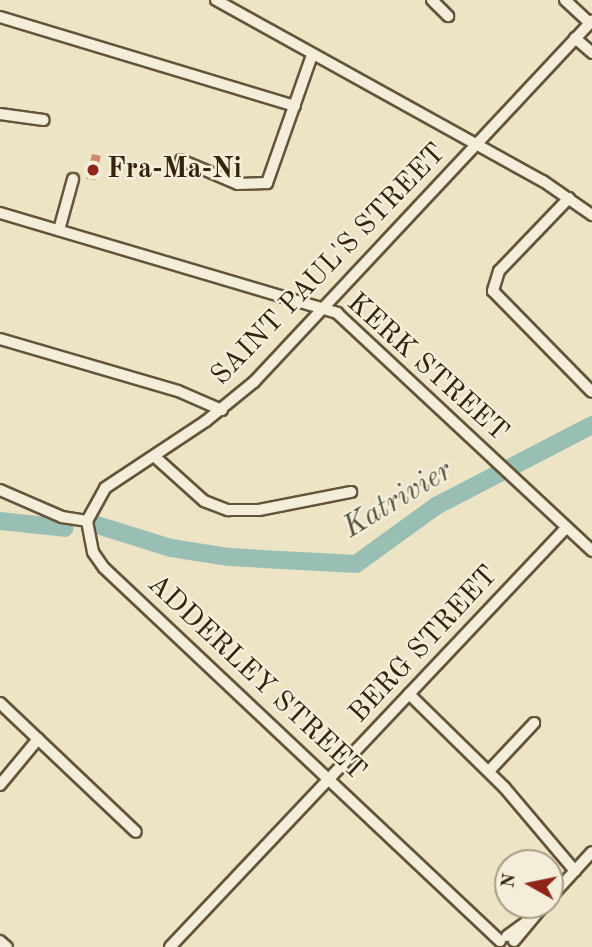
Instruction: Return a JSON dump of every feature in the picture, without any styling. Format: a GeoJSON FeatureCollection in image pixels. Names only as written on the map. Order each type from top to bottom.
{"type":"FeatureCollection","features":[{"type":"Feature","properties":{"kind":"street"},"geometry":{"type":"LineString","coordinates":[[216,0],[477,145],[569,198],[592,215]]}},
{"type":"Feature","properties":{"kind":"street"},"geometry":{"type":"LineString","coordinates":[[432,0],[448,16]]}},
{"type":"Feature","properties":{"kind":"street"},"geometry":{"type":"LineString","coordinates":[[565,0],[591,22]]}},
{"type":"Feature","properties":{"kind":"street"},"geometry":{"type":"LineString","coordinates":[[0,17],[295,106]]}},
{"type":"Feature","properties":{"kind":"street","name":"SAINT PAUL'S STREET"},"geometry":{"type":"LineString","coordinates":[[87,521],[105,488],[222,410],[327,308],[591,22]]}},
{"type":"Feature","properties":{"kind":"street"},"geometry":{"type":"LineString","coordinates":[[575,38],[592,54]]}},
{"type":"Feature","properties":{"kind":"street"},"geometry":{"type":"LineString","coordinates":[[181,160],[229,181],[263,185],[273,176],[312,55]]}},
{"type":"Feature","properties":{"kind":"street"},"geometry":{"type":"LineString","coordinates":[[0,114],[44,120]]}},
{"type":"Feature","properties":{"kind":"street"},"geometry":{"type":"LineString","coordinates":[[60,230],[73,179]]}},
{"type":"Feature","properties":{"kind":"street"},"geometry":{"type":"LineString","coordinates":[[569,198],[499,271],[493,291],[592,392]]}},
{"type":"Feature","properties":{"kind":"street","name":"KERK STREET"},"geometry":{"type":"LineString","coordinates":[[0,213],[327,308],[343,317],[592,551]]}},
{"type":"Feature","properties":{"kind":"street"},"geometry":{"type":"LineString","coordinates":[[0,339],[178,391],[222,410]]}},
{"type":"Feature","properties":{"kind":"street"},"geometry":{"type":"LineString","coordinates":[[154,456],[204,501],[228,510],[259,510],[351,492]]}},
{"type":"Feature","properties":{"kind":"street"},"geometry":{"type":"LineString","coordinates":[[0,490],[54,514],[87,521]]}},
{"type":"Feature","properties":{"kind":"street","name":"ADDERLEY STREET"},"geometry":{"type":"LineString","coordinates":[[87,521],[93,552],[104,568],[507,943]]}},
{"type":"Feature","properties":{"kind":"street","name":"BERG STREET"},"geometry":{"type":"LineString","coordinates":[[175,946],[566,528]]}},
{"type":"Feature","properties":{"kind":"street"},"geometry":{"type":"LineString","coordinates":[[409,694],[489,771],[575,872]]}},
{"type":"Feature","properties":{"kind":"street"},"geometry":{"type":"LineString","coordinates":[[0,703],[136,832]]}},
{"type":"Feature","properties":{"kind":"street"},"geometry":{"type":"LineString","coordinates":[[489,771],[534,723]]}},
{"type":"Feature","properties":{"kind":"street"},"geometry":{"type":"LineString","coordinates":[[0,785],[38,739]]}},
{"type":"Feature","properties":{"kind":"street"},"geometry":{"type":"LineString","coordinates":[[564,883],[592,852]]}},
{"type":"Feature","properties":{"kind":"street"},"geometry":{"type":"LineString","coordinates":[[507,943],[530,919]]}},
{"type":"Feature","properties":{"kind":"street"},"geometry":{"type":"LineString","coordinates":[[0,941],[7,947]]}},
{"type":"Feature","properties":{"kind":"building","name":"Fra-Ma-Ni"},"geometry":{"type":"Polygon","coordinates":[[[92,154],[101,156],[95,180],[86,178],[92,154]]]}},
{"type":"Feature","properties":{"kind":"waterway","name":"Katrivier"},"geometry":{"type":"LineString","coordinates":[[97,525],[171,548],[229,557],[356,564],[436,506],[592,425]]}},
{"type":"Feature","properties":{"kind":"waterway","name":"Katrivier"},"geometry":{"type":"LineString","coordinates":[[0,521],[65,528]]}},
{"type":"Feature","properties":{"kind":"place","name":"Fra-Ma-Ni"},"geometry":{"type":"Point","coordinates":[93,170]}}]}
